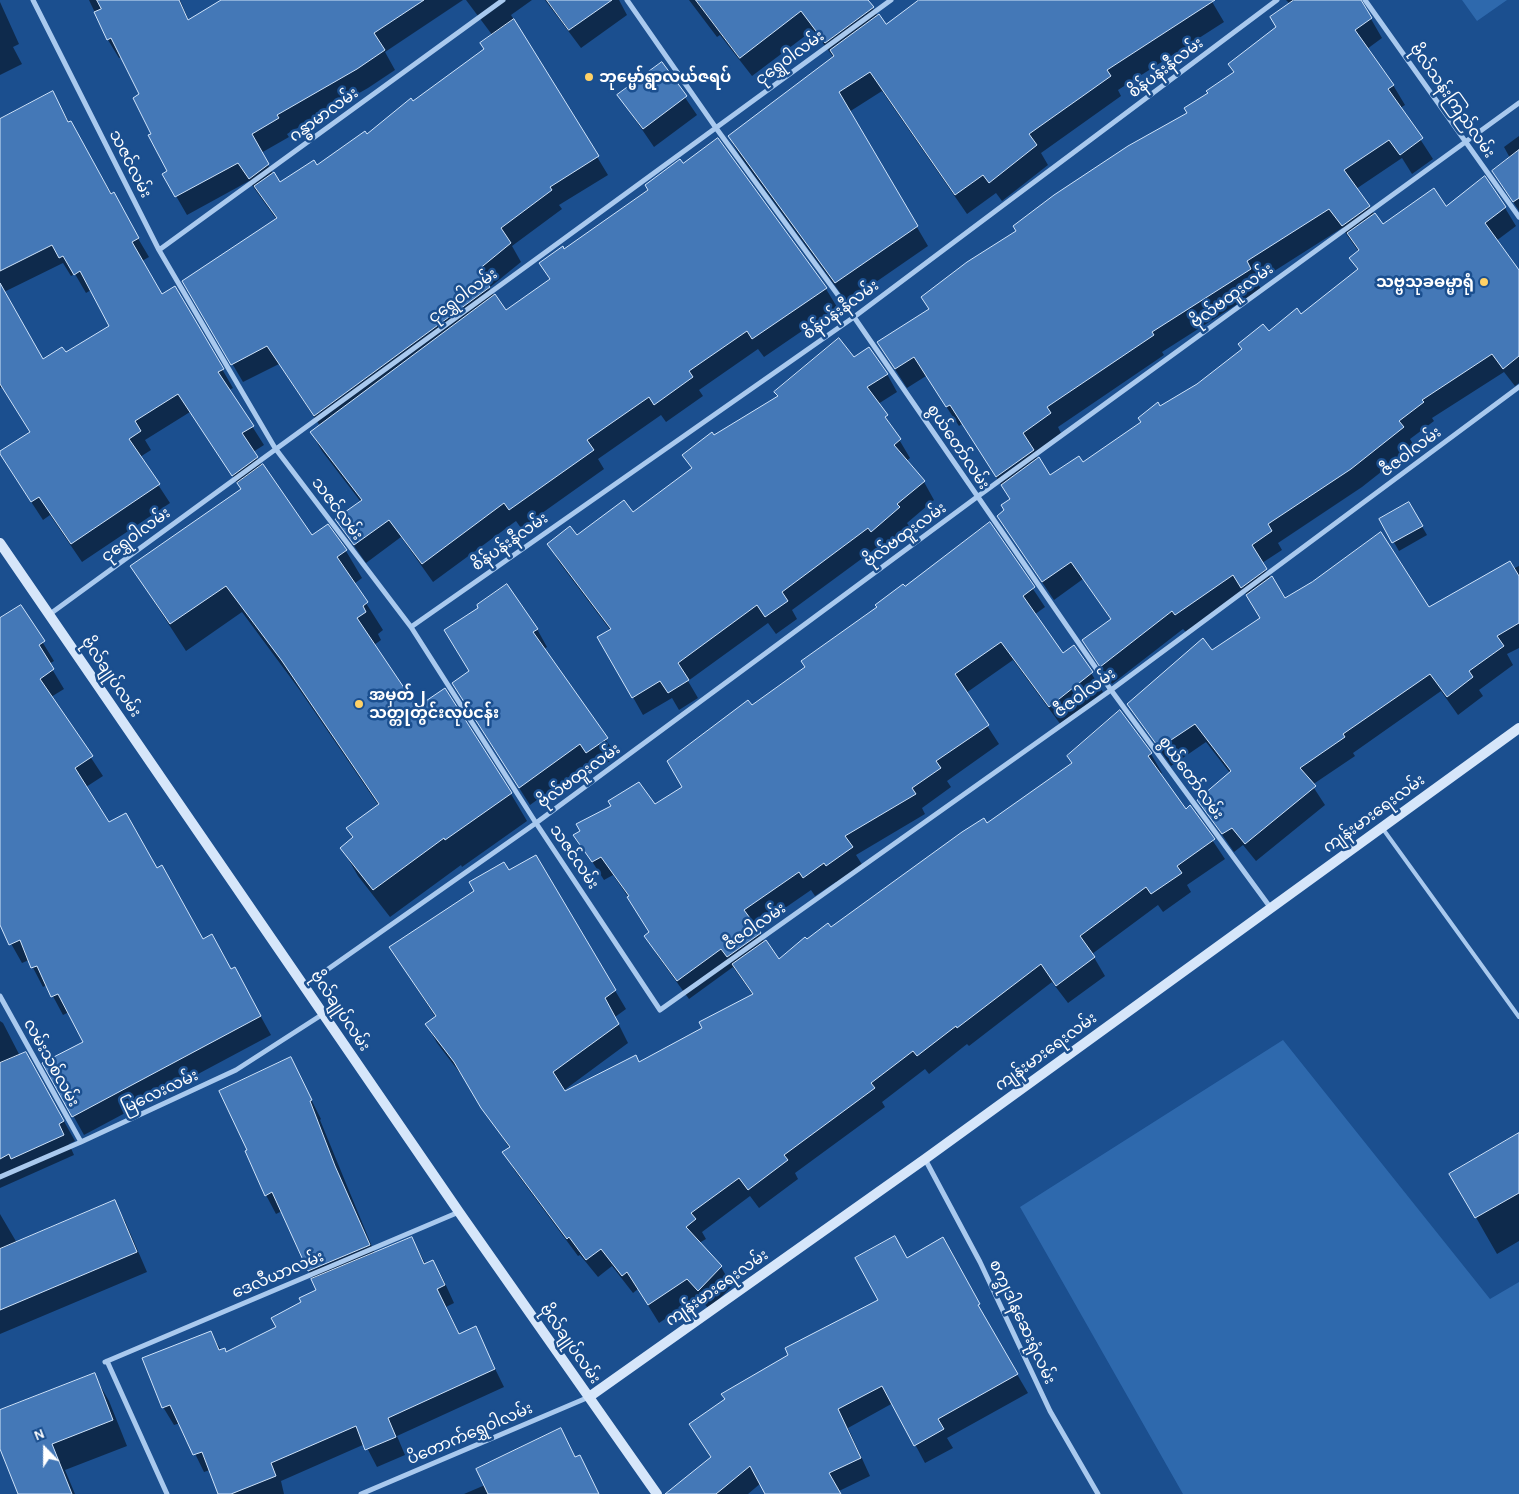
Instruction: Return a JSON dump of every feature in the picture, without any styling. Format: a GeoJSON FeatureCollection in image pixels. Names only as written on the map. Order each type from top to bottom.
{"type":"FeatureCollection","features":[{"type":"Feature","properties":{"kind":"street","name":"သဇင်လမ်း"},"geometry":{"type":"LineString","coordinates":[[33,0],[159,250],[275,448],[411,627],[536,823],[660,1010]]}},
{"type":"Feature","properties":{"kind":"street","name":"ဂန္ဓာမာလမ်း"},"geometry":{"type":"LineString","coordinates":[[159,250],[503,0]]}},
{"type":"Feature","properties":{"kind":"street","name":"စွယ်တော်လမ်း"},"geometry":{"type":"LineString","coordinates":[[627,0],[716,128],[854,318],[1111,690],[1270,907]]}},
{"type":"Feature","properties":{"kind":"street","name":"ငုရွှေဝါလမ်း"},"geometry":{"type":"LineString","coordinates":[[50,614],[891,0]]}},
{"type":"Feature","properties":{"kind":"street","name":"စိန်ပန်းနီလမ်း"},"geometry":{"type":"LineString","coordinates":[[411,627],[854,318],[1277,0]]}},
{"type":"Feature","properties":{"kind":"street","name":"ဗိုလ်သန်းကြည်လမ်း"},"geometry":{"type":"LineString","coordinates":[[1365,0],[1519,217]]}},
{"type":"Feature","properties":{"kind":"street","name":"ဗိုလ်ဗထူးလမ်း"},"geometry":{"type":"LineString","coordinates":[[304,986],[536,823],[977,497],[1519,103]]}},
{"type":"Feature","properties":{"kind":"street","name":"ဇီဇဝါလမ်း"},"geometry":{"type":"LineString","coordinates":[[660,1010],[1111,690],[1519,387]]}},
{"type":"Feature","properties":{"kind":"street","name":"ဗိုလ်ချုပ်လမ်း"},"geometry":{"type":"LineString","coordinates":[[0,543],[322,1014],[657,1494]]}},
{"type":"Feature","properties":{"kind":"street","name":"ကျန်းမားရေးလမ်း"},"geometry":{"type":"LineString","coordinates":[[588,1397],[924,1159],[1519,728]]}},
{"type":"Feature","properties":{"kind":"street","name":"လမ်းသစ်လမ်း"},"geometry":{"type":"LineString","coordinates":[[0,996],[81,1142]]}},
{"type":"Feature","properties":{"kind":"street","name":"မြလေးလမ်း"},"geometry":{"type":"LineString","coordinates":[[0,1177],[81,1142],[236,1070],[322,1014]]}},
{"type":"Feature","properties":{"kind":"street","name":"စက္ခုဒါနဆေးရုံလမ်း"},"geometry":{"type":"LineString","coordinates":[[924,1159],[980,1262],[1050,1411],[1098,1494]]}},
{"type":"Feature","properties":{"kind":"street","name":"ဒေလီယာလမ်း"},"geometry":{"type":"LineString","coordinates":[[167,1494],[106,1362],[459,1212]]}},
{"type":"Feature","properties":{"kind":"street","name":"ပိတောက်ရွှေဝါလမ်း"},"geometry":{"type":"LineString","coordinates":[[361,1494],[588,1397]]}},
{"type":"Feature","properties":{"kind":"lane"},"geometry":{"type":"LineString","coordinates":[[1382,827],[1519,1017]]}},
{"type":"Feature","properties":{"kind":"shaded area"},"geometry":{"type":"Polygon","coordinates":[[[1462,0],[1507,0],[1477,21],[1462,0]]]}},
{"type":"Feature","properties":{"kind":"shaded area"},"geometry":{"type":"Polygon","coordinates":[[[1283,1040],[1490,1299],[1519,1282],[1519,1494],[1183,1494],[1020,1207],[1283,1040]]]}},
{"type":"Feature","properties":{"kind":"building"},"geometry":{"type":"Polygon","coordinates":[[[97,0],[179,0],[188,20],[221,0],[424,0],[374,33],[385,50],[357,69],[277,115],[279,118],[252,134],[269,164],[249,179],[238,163],[175,197],[162,174],[167,171],[148,135],[151,134],[133,98],[139,94],[111,38],[107,40],[94,12],[101,9],[97,0]]]}},
{"type":"Feature","properties":{"kind":"building"},"geometry":{"type":"Polygon","coordinates":[[[547,0],[612,0],[569,30],[547,0]]]}},
{"type":"Feature","properties":{"kind":"building"},"geometry":{"type":"Polygon","coordinates":[[[696,0],[868,0],[874,7],[825,43],[801,11],[740,58],[696,0]]]}},
{"type":"Feature","properties":{"kind":"building"},"geometry":{"type":"Polygon","coordinates":[[[919,0],[1215,0],[1107,70],[1111,76],[1029,134],[1037,145],[989,183],[983,175],[955,195],[870,72],[839,92],[918,226],[835,283],[728,136],[834,56],[830,50],[879,14],[886,24],[919,0]]]}},
{"type":"Feature","properties":{"kind":"building"},"geometry":{"type":"Polygon","coordinates":[[[1294,0],[1361,0],[1372,18],[1355,30],[1394,85],[1388,89],[1423,138],[1400,155],[1389,140],[1344,170],[1370,206],[1342,226],[1329,209],[1247,261],[1251,269],[1152,332],[1154,335],[1047,407],[1051,413],[1023,433],[1034,450],[996,477],[950,405],[946,407],[914,357],[895,369],[877,342],[929,309],[921,297],[967,262],[1016,231],[1013,226],[1054,195],[1128,146],[1187,113],[1184,108],[1208,93],[1206,91],[1234,72],[1228,64],[1276,27],[1270,17],[1294,0]]]}},
{"type":"Feature","properties":{"kind":"building"},"geometry":{"type":"Polygon","coordinates":[[[514,19],[599,156],[550,187],[552,190],[501,228],[511,243],[478,270],[490,287],[314,416],[267,346],[231,365],[182,281],[277,218],[254,186],[274,172],[280,182],[314,160],[317,165],[365,131],[367,134],[411,98],[413,101],[484,49],[480,43],[514,19]]]}},
{"type":"Feature","properties":{"kind":"building"},"geometry":{"type":"Polygon","coordinates":[[[662,62],[687,96],[643,129],[617,95],[662,62]]]}},
{"type":"Feature","properties":{"kind":"building"},"geometry":{"type":"Polygon","coordinates":[[[53,91],[68,122],[71,121],[111,194],[114,192],[139,238],[132,242],[162,294],[175,286],[224,369],[218,372],[254,426],[242,433],[258,457],[232,476],[178,394],[135,421],[141,431],[129,439],[160,484],[71,544],[39,497],[31,502],[0,454],[0,451],[30,432],[0,384],[0,283],[43,359],[62,347],[66,352],[109,326],[80,271],[74,275],[63,256],[59,258],[52,245],[0,271],[0,119],[53,91]]]}},
{"type":"Feature","properties":{"kind":"building"},"geometry":{"type":"Polygon","coordinates":[[[718,138],[827,288],[752,339],[747,331],[689,371],[693,377],[654,405],[649,397],[587,440],[594,450],[509,510],[504,503],[422,564],[389,520],[354,545],[335,519],[362,500],[310,432],[495,294],[506,310],[550,279],[539,263],[563,246],[564,249],[648,190],[645,185],[680,159],[683,163],[718,138]]]}},
{"type":"Feature","properties":{"kind":"building"},"geometry":{"type":"Polygon","coordinates":[[[1519,150],[1519,198],[1513,202],[1492,171],[1519,150]]]}},
{"type":"Feature","properties":{"kind":"building"},"geometry":{"type":"Polygon","coordinates":[[[1485,176],[1506,207],[1485,223],[1519,270],[1519,356],[1503,369],[1492,354],[1422,400],[1424,402],[1399,421],[1404,427],[1351,469],[1268,524],[1272,531],[1252,545],[1267,569],[1241,588],[1233,575],[1175,615],[1172,611],[1100,667],[1082,640],[1111,619],[1071,562],[1042,582],[997,516],[1004,510],[1001,505],[1010,499],[1001,485],[1039,457],[1050,475],[1079,456],[1083,462],[1141,422],[1138,418],[1158,402],[1160,406],[1197,384],[1242,349],[1238,344],[1263,324],[1269,331],[1297,308],[1301,314],[1358,269],[1349,258],[1359,250],[1347,233],[1375,213],[1383,224],[1434,188],[1446,206],[1485,176]]]}},
{"type":"Feature","properties":{"kind":"building"},"geometry":{"type":"Polygon","coordinates":[[[839,338],[854,357],[869,347],[888,374],[867,387],[888,415],[885,417],[901,439],[894,445],[925,481],[897,504],[900,507],[871,532],[868,528],[782,592],[788,601],[765,617],[757,605],[678,663],[689,680],[668,693],[660,681],[632,698],[597,637],[611,629],[547,544],[570,526],[577,535],[624,500],[633,512],[692,468],[682,455],[712,432],[714,435],[778,396],[774,392],[839,338]]]}},
{"type":"Feature","properties":{"kind":"building"},"geometry":{"type":"Polygon","coordinates":[[[263,464],[312,535],[328,524],[347,550],[337,557],[368,602],[363,606],[366,612],[357,618],[417,707],[445,688],[512,793],[445,840],[444,838],[373,890],[340,848],[353,837],[346,828],[379,804],[282,661],[226,586],[170,624],[130,566],[241,489],[237,483],[263,464]]]}},
{"type":"Feature","properties":{"kind":"building"},"geometry":{"type":"Polygon","coordinates":[[[1409,502],[1423,526],[1392,543],[1379,519],[1409,502]]]}},
{"type":"Feature","properties":{"kind":"building"},"geometry":{"type":"Polygon","coordinates":[[[990,522],[1035,587],[1023,596],[1063,653],[1074,645],[1093,672],[1049,707],[1001,642],[955,674],[989,725],[936,761],[941,768],[912,788],[916,794],[845,836],[853,847],[826,866],[824,863],[803,878],[799,872],[744,910],[761,933],[727,957],[721,949],[677,981],[644,936],[649,932],[627,897],[629,896],[601,857],[592,862],[573,835],[580,831],[576,824],[611,806],[608,801],[639,782],[655,804],[682,787],[667,761],[748,700],[752,705],[805,667],[801,661],[877,607],[875,605],[903,584],[905,586],[990,522]]]}},
{"type":"Feature","properties":{"kind":"building"},"geometry":{"type":"Polygon","coordinates":[[[1381,532],[1429,607],[1510,561],[1519,576],[1519,623],[1497,636],[1504,646],[1469,671],[1473,677],[1447,697],[1430,674],[1343,734],[1345,737],[1300,768],[1316,786],[1245,844],[1232,828],[1222,834],[1197,800],[1231,771],[1195,724],[1159,748],[1127,704],[1203,638],[1212,650],[1260,618],[1246,595],[1272,576],[1285,598],[1312,582],[1381,532]]]}},
{"type":"Feature","properties":{"kind":"building"},"geometry":{"type":"Polygon","coordinates":[[[507,584],[538,629],[533,632],[608,738],[586,753],[580,744],[519,788],[452,683],[469,671],[444,630],[478,608],[477,605],[507,584]]]}},
{"type":"Feature","properties":{"kind":"building"},"geometry":{"type":"Polygon","coordinates":[[[21,605],[45,641],[39,645],[54,669],[40,679],[93,756],[75,768],[109,822],[126,813],[157,868],[162,865],[203,939],[212,934],[231,969],[235,967],[261,1016],[72,1117],[42,1063],[83,1042],[58,994],[51,997],[37,966],[31,968],[20,940],[9,945],[0,925],[0,618],[21,605]]]}},
{"type":"Feature","properties":{"kind":"building"},"geometry":{"type":"Polygon","coordinates":[[[1120,710],[1152,753],[1148,756],[1186,809],[1190,805],[1215,839],[1177,866],[1182,873],[1151,894],[1146,887],[1080,936],[1095,957],[1056,986],[1041,964],[917,1056],[913,1051],[871,1083],[875,1088],[784,1155],[788,1160],[748,1190],[739,1178],[691,1213],[696,1219],[686,1227],[722,1266],[698,1291],[687,1279],[648,1305],[627,1272],[622,1276],[601,1249],[586,1260],[569,1237],[567,1239],[502,1152],[510,1147],[481,1108],[454,1062],[425,1024],[436,1016],[389,947],[474,891],[469,882],[504,862],[509,870],[536,855],[616,990],[605,998],[619,1024],[553,1072],[565,1091],[636,1055],[639,1062],[702,1028],[699,1022],[753,994],[732,964],[766,940],[779,959],[805,937],[807,939],[828,923],[831,927],[962,832],[984,818],[987,823],[1072,763],[1067,756],[1120,710]]]}},
{"type":"Feature","properties":{"kind":"building"},"geometry":{"type":"Polygon","coordinates":[[[26,1052],[64,1121],[59,1124],[64,1135],[11,1159],[9,1154],[0,1159],[0,1063],[26,1052]]]}},
{"type":"Feature","properties":{"kind":"building"},"geometry":{"type":"Polygon","coordinates":[[[291,1057],[312,1100],[310,1101],[335,1166],[370,1245],[308,1271],[272,1192],[265,1196],[245,1151],[247,1150],[219,1091],[291,1057]]]}},
{"type":"Feature","properties":{"kind":"building"},"geometry":{"type":"Polygon","coordinates":[[[1519,1133],[1519,1193],[1475,1218],[1449,1174],[1519,1133]]]}},
{"type":"Feature","properties":{"kind":"building"},"geometry":{"type":"Polygon","coordinates":[[[115,1200],[137,1252],[0,1310],[0,1249],[115,1200]]]}},
{"type":"Feature","properties":{"kind":"building"},"geometry":{"type":"Polygon","coordinates":[[[895,1236],[907,1258],[943,1237],[980,1304],[978,1305],[1018,1374],[938,1419],[944,1429],[914,1446],[882,1386],[838,1409],[861,1458],[829,1473],[841,1494],[765,1494],[750,1466],[716,1494],[665,1494],[711,1457],[689,1424],[725,1399],[721,1394],[788,1355],[785,1348],[878,1300],[855,1258],[895,1236]]]}},
{"type":"Feature","properties":{"kind":"building"},"geometry":{"type":"Polygon","coordinates":[[[412,1237],[424,1264],[433,1260],[445,1285],[437,1289],[459,1334],[476,1326],[495,1369],[388,1418],[396,1437],[365,1450],[356,1426],[271,1463],[276,1476],[231,1494],[218,1494],[202,1452],[193,1455],[170,1405],[162,1408],[142,1358],[211,1331],[219,1350],[225,1348],[226,1352],[276,1327],[271,1318],[301,1302],[299,1298],[316,1290],[311,1279],[412,1237]]]}},
{"type":"Feature","properties":{"kind":"building"},"geometry":{"type":"Polygon","coordinates":[[[95,1373],[113,1420],[52,1444],[72,1494],[18,1494],[0,1449],[0,1410],[95,1373]]]}},
{"type":"Feature","properties":{"kind":"building"},"geometry":{"type":"Polygon","coordinates":[[[561,1428],[575,1457],[580,1455],[599,1494],[488,1494],[476,1469],[561,1428]]]}},
{"type":"Feature","properties":{"kind":"place","name":"ဘုမ္မော်ရွာလယ်ဇရပ်"},"geometry":{"type":"Point","coordinates":[589,77]}},
{"type":"Feature","properties":{"kind":"place","name":"သဗ္ဗသုခဓမ္မာရုံ"},"geometry":{"type":"Point","coordinates":[1484,282]}},
{"type":"Feature","properties":{"kind":"place","name":"အမှတ်၂ သတ္တုတွင်းလုပ်ငန်း"},"geometry":{"type":"Point","coordinates":[359,704]}}]}
